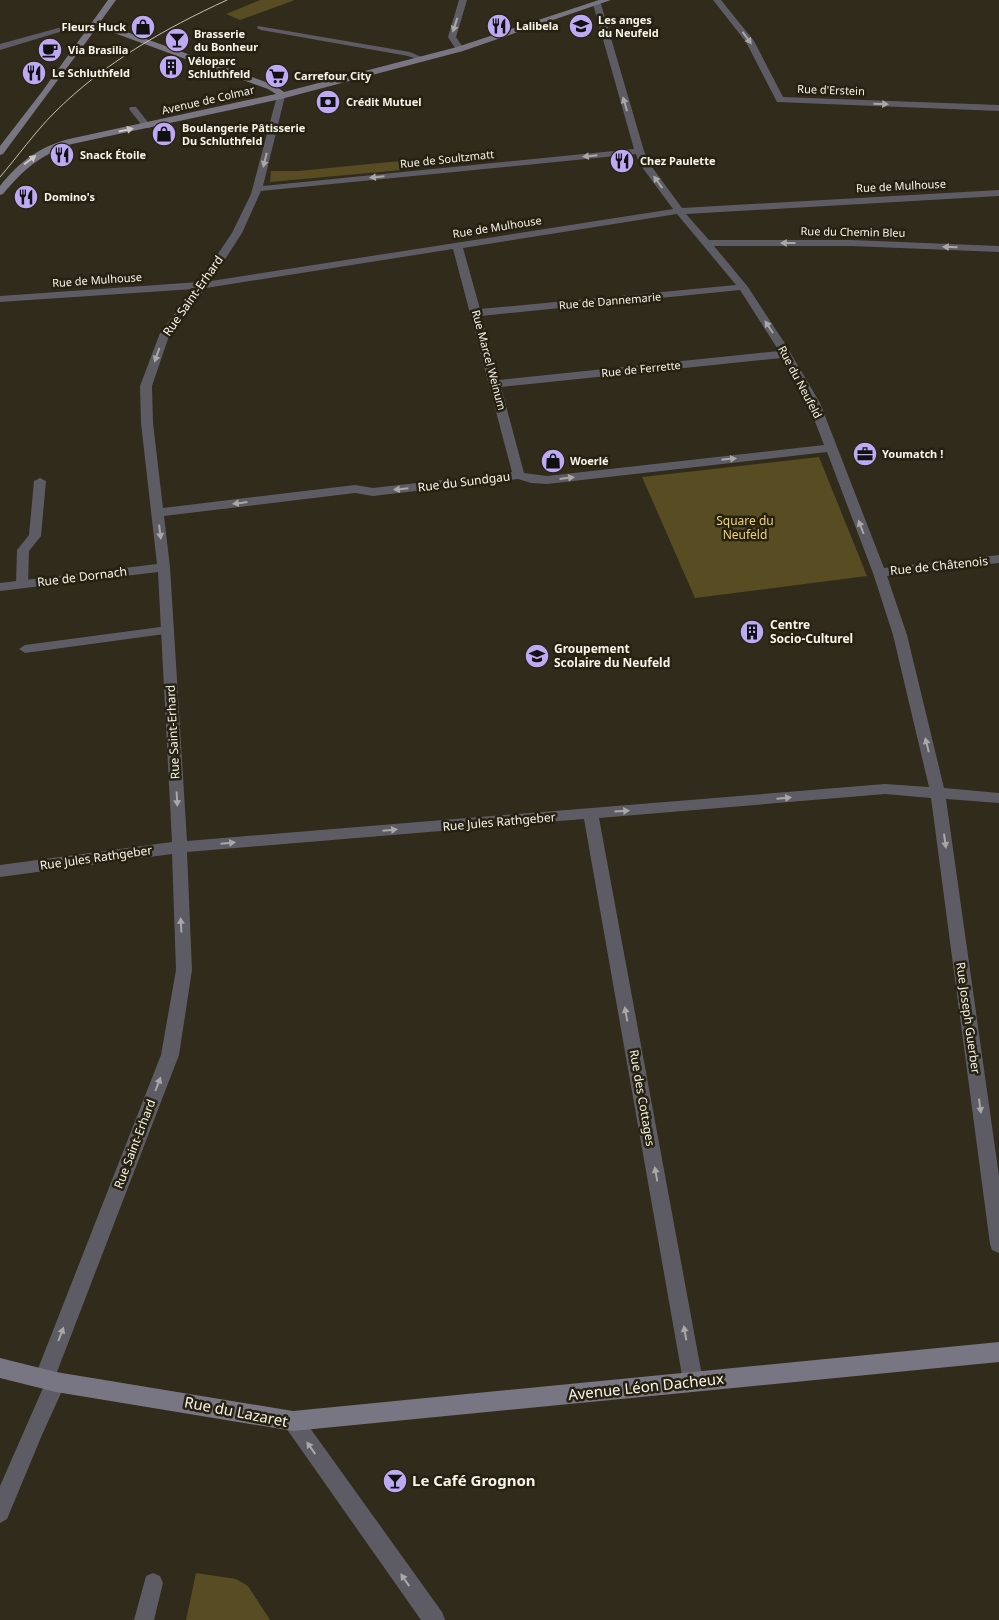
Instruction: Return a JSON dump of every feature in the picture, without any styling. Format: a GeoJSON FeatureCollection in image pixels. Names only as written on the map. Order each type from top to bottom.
{"type":"FeatureCollection","features":[{"type":"Feature","properties":{"kind":"street"},"geometry":{"type":"LineString","coordinates":[[0,152],[112,0]]}},
{"type":"Feature","properties":{"kind":"street"},"geometry":{"type":"LineString","coordinates":[[460,49],[452,37],[464,0]]}},
{"type":"Feature","properties":{"kind":"street","name":"Avenue de Colmar"},"geometry":{"type":"LineString","coordinates":[[0,192],[27,160],[47,149],[68,142],[281,96],[460,49],[607,0]]}},
{"type":"Feature","properties":{"kind":"street","name":"Rue d'Erstein"},"geometry":{"type":"LineString","coordinates":[[717,0],[750,41],[780,100],[999,108]]}},
{"type":"Feature","properties":{"kind":"street","name":"Rue du Neufeld"},"geometry":{"type":"LineString","coordinates":[[597,4],[644,163],[679,211],[743,286],[814,403],[879,573],[900,635],[937,793]]}},
{"type":"Feature","properties":{"kind":"street"},"geometry":{"type":"LineString","coordinates":[[0,47],[62,29],[107,28],[271,86],[280,92],[281,96]]}},
{"type":"Feature","properties":{"kind":"street","name":"Rue Saint-Erhard"},"geometry":{"type":"LineString","coordinates":[[0,1512],[34,1429],[170,1055],[184,970],[178,867],[180,847],[164,567],[147,423],[146,386],[165,333],[202,285],[237,233],[257,189],[281,96]]}},
{"type":"Feature","properties":{"kind":"street","name":"Rue de Soultzmatt"},"geometry":{"type":"LineString","coordinates":[[257,189],[639,151]]}},
{"type":"Feature","properties":{"kind":"street","name":"Rue de Mulhouse"},"geometry":{"type":"LineString","coordinates":[[0,299],[202,285],[679,211],[999,193]]}},
{"type":"Feature","properties":{"kind":"street","name":"Rue du Chemin Bleu"},"geometry":{"type":"LineString","coordinates":[[707,243],[851,243],[999,249]]}},
{"type":"Feature","properties":{"kind":"street","name":"Rue Marcel Weinum"},"geometry":{"type":"LineString","coordinates":[[458,245],[519,475]]}},
{"type":"Feature","properties":{"kind":"street","name":"Rue de Dannemarie"},"geometry":{"type":"LineString","coordinates":[[476,313],[700,292],[743,286]]}},
{"type":"Feature","properties":{"kind":"street","name":"Rue de Ferrette"},"geometry":{"type":"LineString","coordinates":[[496,384],[786,354]]}},
{"type":"Feature","properties":{"kind":"street","name":"Rue du Sundgau"},"geometry":{"type":"LineString","coordinates":[[157,512],[355,489],[373,492],[519,475],[531,479],[548,480],[831,448]]}},
{"type":"Feature","properties":{"kind":"street","name":"Rue de Châtenois"},"geometry":{"type":"LineString","coordinates":[[879,573],[999,559]]}},
{"type":"Feature","properties":{"kind":"street","name":"Rue de Dornach"},"geometry":{"type":"LineString","coordinates":[[0,587],[164,567]]}},
{"type":"Feature","properties":{"kind":"street","name":"Rue Jules Rathgeber"},"geometry":{"type":"LineString","coordinates":[[0,871],[180,847],[885,789],[999,798]]}},
{"type":"Feature","properties":{"kind":"street","name":"Rue Joseph Guerber"},"geometry":{"type":"LineString","coordinates":[[937,793],[999,1244]]}},
{"type":"Feature","properties":{"kind":"street","name":"Rue des Cottages"},"geometry":{"type":"LineString","coordinates":[[591,814],[693,1382]]}},
{"type":"Feature","properties":{"kind":"street","name":"Avenue Léon Dacheux"},"geometry":{"type":"LineString","coordinates":[[293,1421],[999,1352]]}},
{"type":"Feature","properties":{"kind":"street","name":"Rue du Lazaret"},"geometry":{"type":"LineString","coordinates":[[0,1368],[50,1381],[293,1421],[434,1620]]}},
{"type":"Feature","properties":{"kind":"lane"},"geometry":{"type":"LineString","coordinates":[[261,28],[410,54],[422,59]]}},
{"type":"Feature","properties":{"kind":"lane"},"geometry":{"type":"LineString","coordinates":[[132,109],[147,126]]}},
{"type":"Feature","properties":{"kind":"lane"},"geometry":{"type":"LineString","coordinates":[[22,584],[23,550],[35,536],[40,481]]}},
{"type":"Feature","properties":{"kind":"lane"},"geometry":{"type":"LineString","coordinates":[[25,649],[168,630]]}},
{"type":"Feature","properties":{"kind":"lane"},"geometry":{"type":"LineString","coordinates":[[144,1620],[152,1583]]}},
{"type":"Feature","properties":{"kind":"green space"},"geometry":{"type":"Polygon","coordinates":[[[260,0],[295,0],[240,20],[226,14],[260,0]]]}},
{"type":"Feature","properties":{"kind":"green space"},"geometry":{"type":"Polygon","coordinates":[[[410,160],[413,169],[270,182],[271,171],[298,171],[410,160]]]}},
{"type":"Feature","properties":{"kind":"green space","name":"Square du Neufeld"},"geometry":{"type":"Polygon","coordinates":[[[819,457],[867,576],[695,598],[642,477],[819,457]]]}},
{"type":"Feature","properties":{"kind":"green space"},"geometry":{"type":"Polygon","coordinates":[[[196,1573],[236,1579],[248,1586],[270,1620],[186,1620],[196,1573]]]}},
{"type":"Feature","properties":{"kind":"tram line"},"geometry":{"type":"LineString","coordinates":[[0,177],[47,120],[93,78],[158,35],[227,0]]}},
{"type":"Feature","properties":{"kind":"place","name":"Lalibela"},"geometry":{"type":"Point","coordinates":[499,26]}},
{"type":"Feature","properties":{"kind":"place","name":"Les anges du Neufeld"},"geometry":{"type":"Point","coordinates":[581,26]}},
{"type":"Feature","properties":{"kind":"place","name":"Fleurs Huck"},"geometry":{"type":"Point","coordinates":[143,27]}},
{"type":"Feature","properties":{"kind":"place","name":"Brasserie du Bonheur"},"geometry":{"type":"Point","coordinates":[177,40]}},
{"type":"Feature","properties":{"kind":"place","name":"Via Brasilia"},"geometry":{"type":"Point","coordinates":[50,50]}},
{"type":"Feature","properties":{"kind":"place","name":"Véloparc Schluthfeld"},"geometry":{"type":"Point","coordinates":[171,67]}},
{"type":"Feature","properties":{"kind":"place","name":"Le Schluthfeld"},"geometry":{"type":"Point","coordinates":[34,73]}},
{"type":"Feature","properties":{"kind":"place","name":"Carrefour City"},"geometry":{"type":"Point","coordinates":[277,76]}},
{"type":"Feature","properties":{"kind":"place","name":"Crédit Mutuel"},"geometry":{"type":"Point","coordinates":[328,102]}},
{"type":"Feature","properties":{"kind":"place","name":"Boulangerie Pâtisserie Du Schluthfeld"},"geometry":{"type":"Point","coordinates":[164,134]}},
{"type":"Feature","properties":{"kind":"place","name":"Snack Étoile"},"geometry":{"type":"Point","coordinates":[62,155]}},
{"type":"Feature","properties":{"kind":"place","name":"Chez Paulette"},"geometry":{"type":"Point","coordinates":[622,161]}},
{"type":"Feature","properties":{"kind":"place","name":"Domino's"},"geometry":{"type":"Point","coordinates":[26,197]}},
{"type":"Feature","properties":{"kind":"place","name":"Youmatch !"},"geometry":{"type":"Point","coordinates":[865,454]}},
{"type":"Feature","properties":{"kind":"place","name":"Woerlé"},"geometry":{"type":"Point","coordinates":[553,461]}},
{"type":"Feature","properties":{"kind":"place","name":"Centre Socio-Culturel"},"geometry":{"type":"Point","coordinates":[752,632]}},
{"type":"Feature","properties":{"kind":"place","name":"Groupement Scolaire du Neufeld"},"geometry":{"type":"Point","coordinates":[537,656]}},
{"type":"Feature","properties":{"kind":"place","name":"Le Café Grognon"},"geometry":{"type":"Point","coordinates":[395,1481]}}]}
